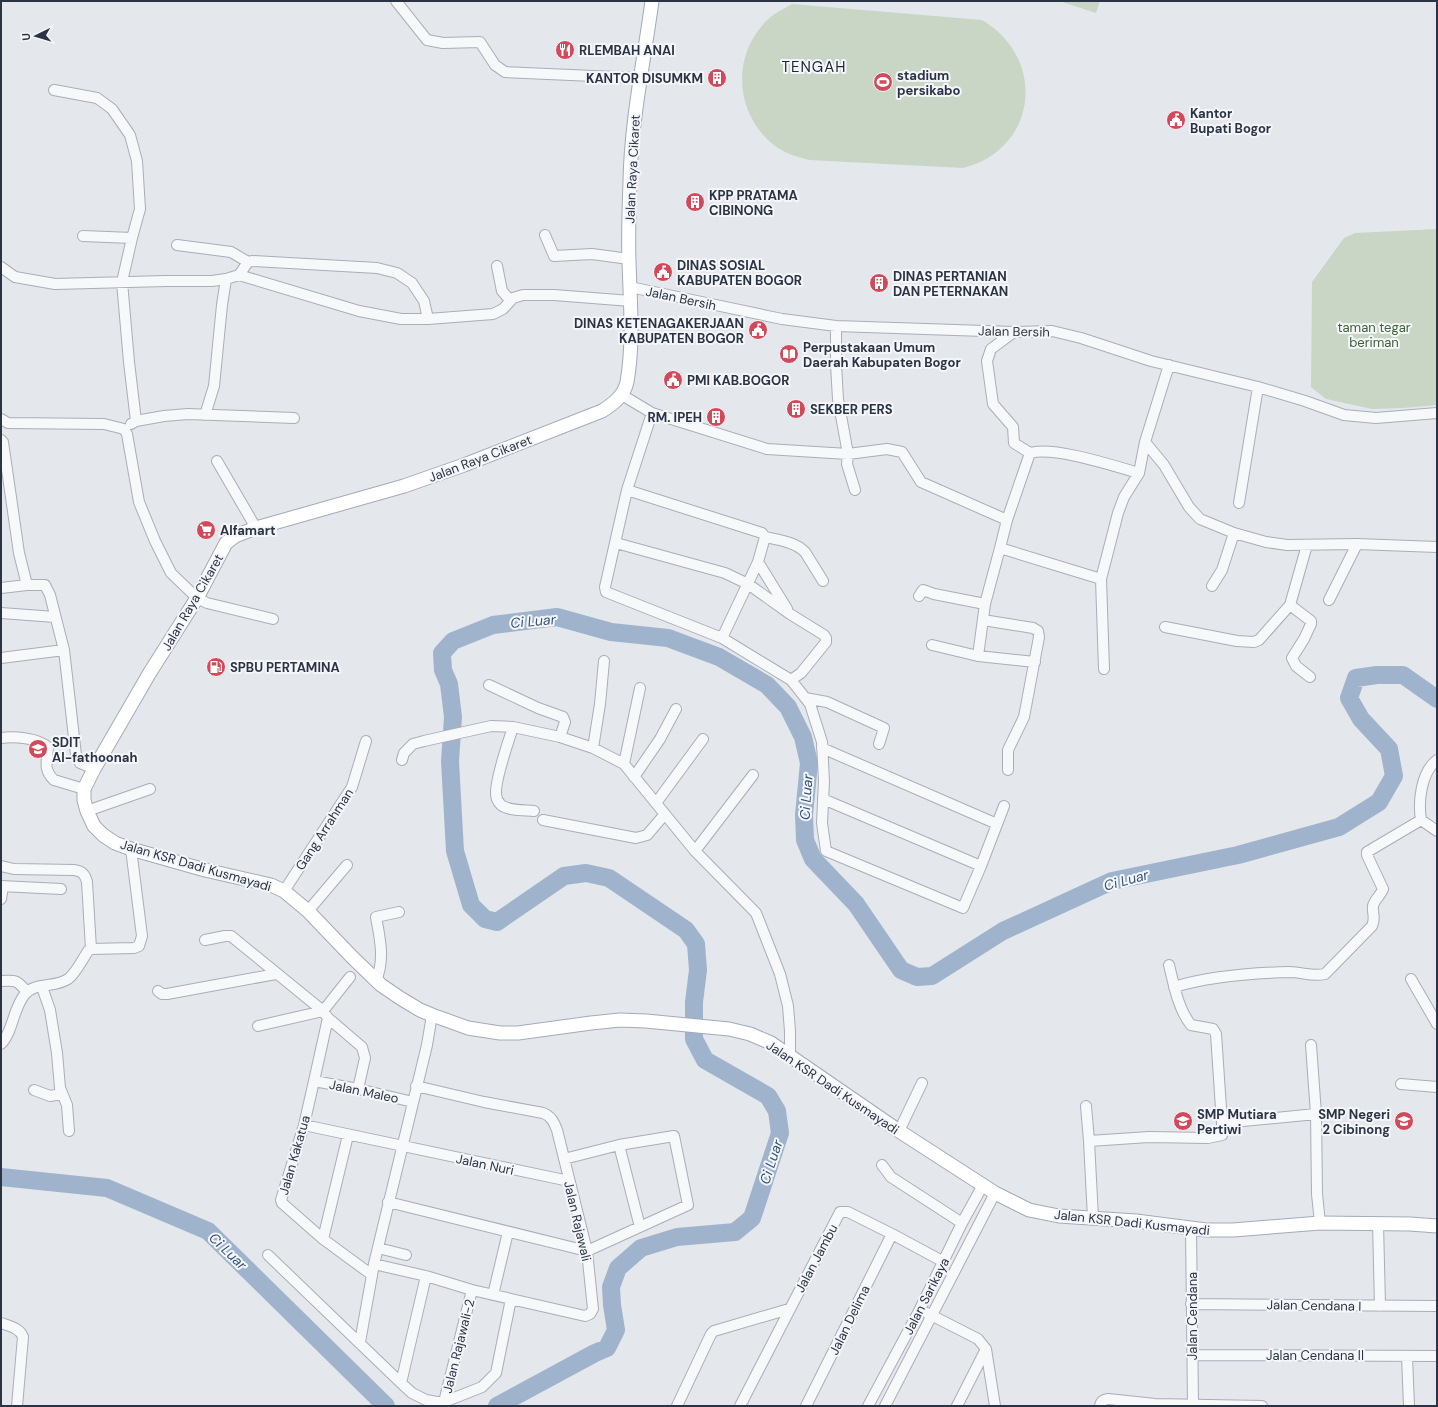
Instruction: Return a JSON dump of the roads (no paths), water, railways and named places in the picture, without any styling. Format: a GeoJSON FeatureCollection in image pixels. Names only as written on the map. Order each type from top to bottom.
{"type":"FeatureCollection","features":[{"type":"Feature","properties":{"kind":"main road","name":"Jalan Raya Cikaret"},"geometry":{"type":"LineString","coordinates":[[84,790],[94,768],[149,674],[197,598],[226,543],[236,536],[256,528],[404,486],[464,465],[602,411],[613,404],[622,395],[626,383],[630,347],[631,301],[629,259],[632,140],[639,78],[652,1]]}},
{"type":"Feature","properties":{"kind":"main road","name":"Jalan KSR Dadi Kusmayadi"},"geometry":{"type":"LineString","coordinates":[[84,790],[84,800],[87,811],[94,826],[116,843],[131,849],[205,870],[271,885],[284,891],[308,911],[376,981],[400,998],[432,1015],[468,1028],[500,1033],[518,1033],[620,1020],[707,1026],[750,1034],[771,1043],[790,1055],[898,1131],[995,1193],[1029,1210],[1059,1216],[1136,1221],[1206,1230],[1233,1230],[1320,1223],[1378,1223],[1437,1226]]}},
{"type":"Feature","properties":{"kind":"street"},"geometry":{"type":"LineString","coordinates":[[396,1],[427,40],[443,43],[480,42],[495,65],[505,72],[639,78]]}},
{"type":"Feature","properties":{"kind":"street"},"geometry":{"type":"LineString","coordinates":[[54,90],[97,98],[112,109],[130,135],[137,161],[140,209],[122,282],[136,421]]}},
{"type":"Feature","properties":{"kind":"street"},"geometry":{"type":"LineString","coordinates":[[544,235],[554,256],[592,254],[629,259]]}},
{"type":"Feature","properties":{"kind":"street"},"geometry":{"type":"LineString","coordinates":[[83,236],[132,238]]}},
{"type":"Feature","properties":{"kind":"street"},"geometry":{"type":"LineString","coordinates":[[177,244],[231,252],[248,262],[377,268],[397,273],[412,284],[424,301],[428,319]]}},
{"type":"Feature","properties":{"kind":"street"},"geometry":{"type":"LineString","coordinates":[[239,275],[248,262]]}},
{"type":"Feature","properties":{"kind":"street"},"geometry":{"type":"LineString","coordinates":[[497,266],[502,291],[510,300]]}},
{"type":"Feature","properties":{"kind":"street"},"geometry":{"type":"LineString","coordinates":[[1,267],[15,277],[55,284],[212,281],[239,275],[359,311],[401,319],[428,319],[493,314],[503,309],[513,298],[523,295],[554,295],[631,301]]}},
{"type":"Feature","properties":{"kind":"street"},"geometry":{"type":"LineString","coordinates":[[205,415],[214,386],[226,279]]}},
{"type":"Feature","properties":{"kind":"street","name":"Jalan Bersih"},"geometry":{"type":"LineString","coordinates":[[630,287],[782,319],[836,326],[1014,332],[1052,331],[1081,338],[1151,361],[1258,387],[1305,401],[1344,415],[1376,418],[1437,413]]}},
{"type":"Feature","properties":{"kind":"street"},"geometry":{"type":"LineString","coordinates":[[836,326],[836,385],[848,454],[847,464],[855,490]]}},
{"type":"Feature","properties":{"kind":"street"},"geometry":{"type":"LineString","coordinates":[[1014,332],[991,349],[987,361],[993,404],[1013,427],[1014,443],[1030,453],[1041,451],[1085,458],[1139,473]]}},
{"type":"Feature","properties":{"kind":"street"},"geometry":{"type":"LineString","coordinates":[[1104,668],[1101,579],[1120,508],[1124,497],[1139,473],[1147,437],[1169,365]]}},
{"type":"Feature","properties":{"kind":"street"},"geometry":{"type":"LineString","coordinates":[[1239,503],[1258,387]]}},
{"type":"Feature","properties":{"kind":"street"},"geometry":{"type":"LineString","coordinates":[[622,395],[652,413],[767,449],[848,454],[887,449],[902,452],[921,482],[1007,520]]}},
{"type":"Feature","properties":{"kind":"street"},"geometry":{"type":"LineString","coordinates":[[652,413],[627,490],[605,587],[606,592],[722,638],[791,680],[810,704],[822,742],[824,781],[822,823],[826,851],[963,908],[1004,806]]}},
{"type":"Feature","properties":{"kind":"street"},"geometry":{"type":"LineString","coordinates":[[124,429],[136,421],[164,416],[205,415],[294,418]]}},
{"type":"Feature","properties":{"kind":"street"},"geometry":{"type":"LineString","coordinates":[[1,419],[8,423],[104,424],[124,429],[127,434],[139,502],[155,541],[171,573],[197,598],[214,606],[273,619]]}},
{"type":"Feature","properties":{"kind":"street"},"geometry":{"type":"LineString","coordinates":[[1147,437],[1189,507],[1200,519],[1234,533],[1266,542],[1287,545],[1357,544],[1437,547]]}},
{"type":"Feature","properties":{"kind":"street"},"geometry":{"type":"LineString","coordinates":[[1,440],[3,442],[19,553],[27,585]]}},
{"type":"Feature","properties":{"kind":"street"},"geometry":{"type":"LineString","coordinates":[[978,656],[985,604],[1007,520],[1030,453]]}},
{"type":"Feature","properties":{"kind":"street"},"geometry":{"type":"LineString","coordinates":[[217,461],[256,528]]}},
{"type":"Feature","properties":{"kind":"street"},"geometry":{"type":"LineString","coordinates":[[627,490],[762,533],[766,537],[796,545],[802,548],[823,580]]}},
{"type":"Feature","properties":{"kind":"street"},"geometry":{"type":"LineString","coordinates":[[1212,586],[1222,570],[1234,533]]}},
{"type":"Feature","properties":{"kind":"street"},"geometry":{"type":"LineString","coordinates":[[722,638],[758,562],[766,537]]}},
{"type":"Feature","properties":{"kind":"street"},"geometry":{"type":"LineString","coordinates":[[616,543],[725,573],[748,584],[790,614],[824,634],[826,638],[824,647],[801,673],[791,680]]}},
{"type":"Feature","properties":{"kind":"street"},"geometry":{"type":"LineString","coordinates":[[1165,627],[1237,641],[1254,642],[1259,640],[1290,605],[1307,544]]}},
{"type":"Feature","properties":{"kind":"street"},"geometry":{"type":"LineString","coordinates":[[1329,600],[1357,544]]}},
{"type":"Feature","properties":{"kind":"street"},"geometry":{"type":"LineString","coordinates":[[1000,548],[1101,579]]}},
{"type":"Feature","properties":{"kind":"street"},"geometry":{"type":"LineString","coordinates":[[758,562],[790,614]]}},
{"type":"Feature","properties":{"kind":"street"},"geometry":{"type":"LineString","coordinates":[[1,588],[27,585],[45,585],[50,595],[64,650],[76,755],[80,763],[94,768]]}},
{"type":"Feature","properties":{"kind":"street"},"geometry":{"type":"LineString","coordinates":[[919,596],[923,590],[925,590],[934,594],[985,604]]}},
{"type":"Feature","properties":{"kind":"street"},"geometry":{"type":"LineString","coordinates":[[1290,605],[1311,621],[1304,639],[1292,658],[1296,666],[1310,678]]}},
{"type":"Feature","properties":{"kind":"street"},"geometry":{"type":"LineString","coordinates":[[1,613],[55,617]]}},
{"type":"Feature","properties":{"kind":"street"},"geometry":{"type":"LineString","coordinates":[[983,620],[1033,628],[1038,631],[1039,637],[1035,662],[1024,716],[1008,750],[1008,770]]}},
{"type":"Feature","properties":{"kind":"street"},"geometry":{"type":"LineString","coordinates":[[932,645],[978,656],[1035,662]]}},
{"type":"Feature","properties":{"kind":"street"},"geometry":{"type":"LineString","coordinates":[[1,658],[64,650]]}},
{"type":"Feature","properties":{"kind":"street"},"geometry":{"type":"LineString","coordinates":[[594,748],[604,661]]}},
{"type":"Feature","properties":{"kind":"street"},"geometry":{"type":"LineString","coordinates":[[488,685],[538,708],[563,716],[565,722],[560,737]]}},
{"type":"Feature","properties":{"kind":"street"},"geometry":{"type":"LineString","coordinates":[[624,764],[640,688]]}},
{"type":"Feature","properties":{"kind":"street"},"geometry":{"type":"LineString","coordinates":[[805,698],[827,702],[884,728],[879,744]]}},
{"type":"Feature","properties":{"kind":"street"},"geometry":{"type":"LineString","coordinates":[[634,777],[660,739],[676,709]]}},
{"type":"Feature","properties":{"kind":"street"},"geometry":{"type":"LineString","coordinates":[[402,760],[404,753],[413,744],[491,726],[513,728],[560,737],[594,748],[624,764],[695,851],[756,913],[780,974],[788,1006],[790,1055]]}},
{"type":"Feature","properties":{"kind":"street"},"geometry":{"type":"LineString","coordinates":[[513,728],[498,779],[496,794],[498,801],[507,808],[534,811]]}},
{"type":"Feature","properties":{"kind":"street"},"geometry":{"type":"LineString","coordinates":[[1,738],[14,737],[39,741],[44,744],[48,748],[46,767],[50,776],[54,780],[84,790]]}},
{"type":"Feature","properties":{"kind":"street"},"geometry":{"type":"LineString","coordinates":[[656,803],[703,739]]}},
{"type":"Feature","properties":{"kind":"street","name":"Gang Arrahman"},"geometry":{"type":"LineString","coordinates":[[284,891],[352,787],[366,741]]}},
{"type":"Feature","properties":{"kind":"street"},"geometry":{"type":"LineString","coordinates":[[822,748],[997,824]]}},
{"type":"Feature","properties":{"kind":"street"},"geometry":{"type":"LineString","coordinates":[[1437,760],[1432,764],[1424,776],[1419,809],[1421,820],[1437,831]]}},
{"type":"Feature","properties":{"kind":"street"},"geometry":{"type":"LineString","coordinates":[[695,851],[753,775]]}},
{"type":"Feature","properties":{"kind":"street"},"geometry":{"type":"LineString","coordinates":[[87,811],[150,789]]}},
{"type":"Feature","properties":{"kind":"street"},"geometry":{"type":"LineString","coordinates":[[823,800],[981,866]]}},
{"type":"Feature","properties":{"kind":"street"},"geometry":{"type":"LineString","coordinates":[[543,820],[636,838],[648,835],[665,814]]}},
{"type":"Feature","properties":{"kind":"street"},"geometry":{"type":"LineString","coordinates":[[1174,988],[1186,983],[1234,976],[1291,972],[1315,976],[1325,974],[1372,926],[1375,919],[1373,906],[1383,889],[1367,852],[1421,820]]}},
{"type":"Feature","properties":{"kind":"street"},"geometry":{"type":"LineString","coordinates":[[1,1044],[5,1039],[15,1010],[27,992],[32,989],[67,980],[72,976],[88,951],[91,949],[134,948],[139,946],[142,936],[131,849]]}},
{"type":"Feature","properties":{"kind":"street"},"geometry":{"type":"LineString","coordinates":[[308,911],[347,865]]}},
{"type":"Feature","properties":{"kind":"street"},"geometry":{"type":"LineString","coordinates":[[1,866],[14,869],[74,870],[82,872],[86,877],[91,949]]}},
{"type":"Feature","properties":{"kind":"street"},"geometry":{"type":"LineString","coordinates":[[1,899],[2,886],[60,889]]}},
{"type":"Feature","properties":{"kind":"street"},"geometry":{"type":"LineString","coordinates":[[376,981],[380,971],[382,952],[376,917],[400,912]]}},
{"type":"Feature","properties":{"kind":"street"},"geometry":{"type":"LineString","coordinates":[[205,940],[231,936],[325,1014],[362,1047],[365,1058],[358,1089]]}},
{"type":"Feature","properties":{"kind":"street"},"geometry":{"type":"LineString","coordinates":[[1089,1141],[1149,1137],[1208,1138],[1222,1135],[1216,1034],[1213,1029],[1190,1025],[1184,1017],[1174,988],[1169,965]]}},
{"type":"Feature","properties":{"kind":"street"},"geometry":{"type":"LineString","coordinates":[[158,991],[162,994],[167,994],[276,974]]}},
{"type":"Feature","properties":{"kind":"street"},"geometry":{"type":"LineString","coordinates":[[258,1026],[325,1014],[350,978]]}},
{"type":"Feature","properties":{"kind":"street"},"geometry":{"type":"LineString","coordinates":[[1411,979],[1437,1024]]}},
{"type":"Feature","properties":{"kind":"street"},"geometry":{"type":"LineString","coordinates":[[1,981],[15,980],[19,982],[27,992]]}},
{"type":"Feature","properties":{"kind":"street"},"geometry":{"type":"LineString","coordinates":[[42,987],[50,1010],[57,1053],[60,1088],[67,1105],[69,1131]]}},
{"type":"Feature","properties":{"kind":"street","name":"Jalan Kakatua"},"geometry":{"type":"LineString","coordinates":[[325,1014],[314,1081],[304,1125],[281,1200],[282,1204],[323,1239],[372,1275]]}},
{"type":"Feature","properties":{"kind":"street"},"geometry":{"type":"LineString","coordinates":[[360,1342],[374,1264],[427,1045],[432,1015]]}},
{"type":"Feature","properties":{"kind":"street"},"geometry":{"type":"LineString","coordinates":[[1311,1045],[1316,1114],[1317,1194],[1320,1223]]}},
{"type":"Feature","properties":{"kind":"street","name":"Jalan Maleo"},"geometry":{"type":"LineString","coordinates":[[314,1081],[358,1089],[413,1102]]}},
{"type":"Feature","properties":{"kind":"street"},"geometry":{"type":"LineString","coordinates":[[898,1131],[922,1083]]}},
{"type":"Feature","properties":{"kind":"street"},"geometry":{"type":"LineString","coordinates":[[1401,1084],[1437,1087]]}},
{"type":"Feature","properties":{"kind":"street","name":"Jalan Rajawali"},"geometry":{"type":"LineString","coordinates":[[374,1264],[426,1276],[472,1290],[585,1316],[590,1314],[593,1309],[587,1251],[554,1123],[548,1115],[416,1086]]}},
{"type":"Feature","properties":{"kind":"street"},"geometry":{"type":"LineString","coordinates":[[34,1090],[50,1096],[62,1094]]}},
{"type":"Feature","properties":{"kind":"street"},"geometry":{"type":"LineString","coordinates":[[1086,1106],[1093,1218]]}},
{"type":"Feature","properties":{"kind":"street"},"geometry":{"type":"LineString","coordinates":[[1222,1122],[1316,1114]]}},
{"type":"Feature","properties":{"kind":"street","name":"Jalan Nuri"},"geometry":{"type":"LineString","coordinates":[[304,1125],[568,1181]]}},
{"type":"Feature","properties":{"kind":"street"},"geometry":{"type":"LineString","coordinates":[[323,1239],[348,1135]]}},
{"type":"Feature","properties":{"kind":"street"},"geometry":{"type":"LineString","coordinates":[[388,1202],[587,1251],[688,1205],[674,1136],[619,1145],[564,1159]]}},
{"type":"Feature","properties":{"kind":"street"},"geometry":{"type":"LineString","coordinates":[[619,1145],[640,1227]]}},
{"type":"Feature","properties":{"kind":"street"},"geometry":{"type":"LineString","coordinates":[[882,1165],[891,1177],[962,1223]]}},
{"type":"Feature","properties":{"kind":"street","name":"Jalan Sarikaya"},"geometry":{"type":"LineString","coordinates":[[868,1406],[920,1309],[962,1223],[983,1185]]}},
{"type":"Feature","properties":{"kind":"street","name":"Jalan Sarikaya"},"geometry":{"type":"LineString","coordinates":[[885,1406],[933,1316],[995,1193]]}},
{"type":"Feature","properties":{"kind":"street","name":"Jalan Jambu"},"geometry":{"type":"LineString","coordinates":[[740,1406],[840,1212],[848,1212],[944,1262]]}},
{"type":"Feature","properties":{"kind":"street"},"geometry":{"type":"LineString","coordinates":[[1378,1223],[1380,1306]]}},
{"type":"Feature","properties":{"kind":"street","name":"Jalan Cendana"},"geometry":{"type":"LineString","coordinates":[[1191,1228],[1193,1404]]}},
{"type":"Feature","properties":{"kind":"street"},"geometry":{"type":"LineString","coordinates":[[493,1295],[508,1232]]}},
{"type":"Feature","properties":{"kind":"street","name":"Jalan Delima"},"geometry":{"type":"LineString","coordinates":[[806,1406],[892,1234]]}},
{"type":"Feature","properties":{"kind":"street"},"geometry":{"type":"LineString","coordinates":[[378,1248],[406,1255]]}},
{"type":"Feature","properties":{"kind":"street"},"geometry":{"type":"LineString","coordinates":[[268,1255],[401,1383],[412,1393],[426,1400],[444,1402],[482,1387],[496,1372],[511,1299]]}},
{"type":"Feature","properties":{"kind":"street"},"geometry":{"type":"LineString","coordinates":[[401,1383],[426,1276]]}},
{"type":"Feature","properties":{"kind":"street","name":"Jalan Rajawali-2"},"geometry":{"type":"LineString","coordinates":[[444,1402],[472,1290]]}},
{"type":"Feature","properties":{"kind":"street","name":"Jalan Cendana I"},"geometry":{"type":"LineString","coordinates":[[1192,1304],[1437,1306]]}},
{"type":"Feature","properties":{"kind":"street"},"geometry":{"type":"LineString","coordinates":[[677,1406],[698,1360],[714,1331],[789,1309]]}},
{"type":"Feature","properties":{"kind":"street"},"geometry":{"type":"LineString","coordinates":[[920,1309],[978,1339],[986,1349],[995,1406]]}},
{"type":"Feature","properties":{"kind":"street"},"geometry":{"type":"LineString","coordinates":[[1,1323],[18,1330],[23,1337],[17,1406]]}},
{"type":"Feature","properties":{"kind":"street"},"geometry":{"type":"LineString","coordinates":[[957,1406],[986,1349]]}},
{"type":"Feature","properties":{"kind":"street","name":"Jalan Cendana II"},"geometry":{"type":"LineString","coordinates":[[1192,1355],[1437,1356]]}},
{"type":"Feature","properties":{"kind":"street"},"geometry":{"type":"LineString","coordinates":[[1407,1356],[1409,1406]]}},
{"type":"Feature","properties":{"kind":"street"},"geometry":{"type":"LineString","coordinates":[[1100,1406],[1104,1399],[1155,1405],[1193,1404],[1262,1406]]}},
{"type":"Feature","properties":{"kind":"waterway","name":"Ci Luar"},"geometry":{"type":"LineString","coordinates":[[497,1406],[607,1348],[616,1330],[611,1287],[618,1268],[641,1248],[677,1237],[735,1232],[752,1218],[780,1133],[777,1111],[768,1096],[705,1060],[694,1039],[694,1002],[698,970],[696,944],[686,930],[609,878],[586,873],[564,876],[497,922],[485,919],[471,905],[455,851],[450,761],[453,717],[449,684],[443,670],[442,653],[453,641],[493,625],[557,617],[611,632],[668,638],[719,657],[767,685],[788,707],[803,737],[809,763],[804,815],[805,840],[813,859],[856,904],[901,970],[917,977],[932,976],[1003,931],[1112,881],[1238,855],[1339,827],[1379,802],[1394,776],[1389,749],[1361,719],[1349,698],[1356,678],[1377,675],[1403,675],[1437,699]]}},
{"type":"Feature","properties":{"kind":"waterway","name":"Ci Luar"},"geometry":{"type":"LineString","coordinates":[[1,1177],[107,1188],[208,1231],[386,1406]]}},
{"type":"Feature","properties":{"kind":"place","name":"RLEMBAH ANAI"},"geometry":{"type":"Point","coordinates":[565,50]}},
{"type":"Feature","properties":{"kind":"place","name":"KANTOR DISUMKM"},"geometry":{"type":"Point","coordinates":[717,78]}},
{"type":"Feature","properties":{"kind":"place","name":"stadium persikabo"},"geometry":{"type":"Point","coordinates":[883,82]}},
{"type":"Feature","properties":{"kind":"place","name":"Kantor Bupati Bogor"},"geometry":{"type":"Point","coordinates":[1176,120]}},
{"type":"Feature","properties":{"kind":"place","name":"KPP PRATAMA CIBINONG"},"geometry":{"type":"Point","coordinates":[695,202]}},
{"type":"Feature","properties":{"kind":"place","name":"DINAS SOSIAL KABUPATEN BOGOR"},"geometry":{"type":"Point","coordinates":[663,272]}},
{"type":"Feature","properties":{"kind":"place","name":"DINAS PERTANIAN DAN PETERNAKAN"},"geometry":{"type":"Point","coordinates":[879,283]}},
{"type":"Feature","properties":{"kind":"place","name":"DINAS KETENAGAKERJAAN KABUPATEN BOGOR"},"geometry":{"type":"Point","coordinates":[758,330]}},
{"type":"Feature","properties":{"kind":"place","name":"Perpustakaan Umum Daerah Kabupaten Bogor"},"geometry":{"type":"Point","coordinates":[789,354]}},
{"type":"Feature","properties":{"kind":"place","name":"PMI KAB.BOGOR"},"geometry":{"type":"Point","coordinates":[673,380]}},
{"type":"Feature","properties":{"kind":"place","name":"SEKBER PERS"},"geometry":{"type":"Point","coordinates":[796,409]}},
{"type":"Feature","properties":{"kind":"place","name":"RM. IPEH"},"geometry":{"type":"Point","coordinates":[716,417]}},
{"type":"Feature","properties":{"kind":"place","name":"Alfamart"},"geometry":{"type":"Point","coordinates":[206,530]}},
{"type":"Feature","properties":{"kind":"place","name":"SPBU PERTAMINA"},"geometry":{"type":"Point","coordinates":[216,667]}},
{"type":"Feature","properties":{"kind":"place","name":"SDIT Al-fathoonah"},"geometry":{"type":"Point","coordinates":[38,749]}},
{"type":"Feature","properties":{"kind":"place","name":"SMP Mutiara Pertiwi"},"geometry":{"type":"Point","coordinates":[1183,1121]}},
{"type":"Feature","properties":{"kind":"place","name":"SMP Negeri 2 Cibinong"},"geometry":{"type":"Point","coordinates":[1404,1121]}},
{"type":"Feature","properties":{"kind":"district","name":"TENGAH"},"geometry":{"type":"Point","coordinates":[814,67]}},
{"type":"Feature","properties":{"kind":"park label","name":"taman tegar beriman"},"geometry":{"type":"Point","coordinates":[1374,334]}}]}
